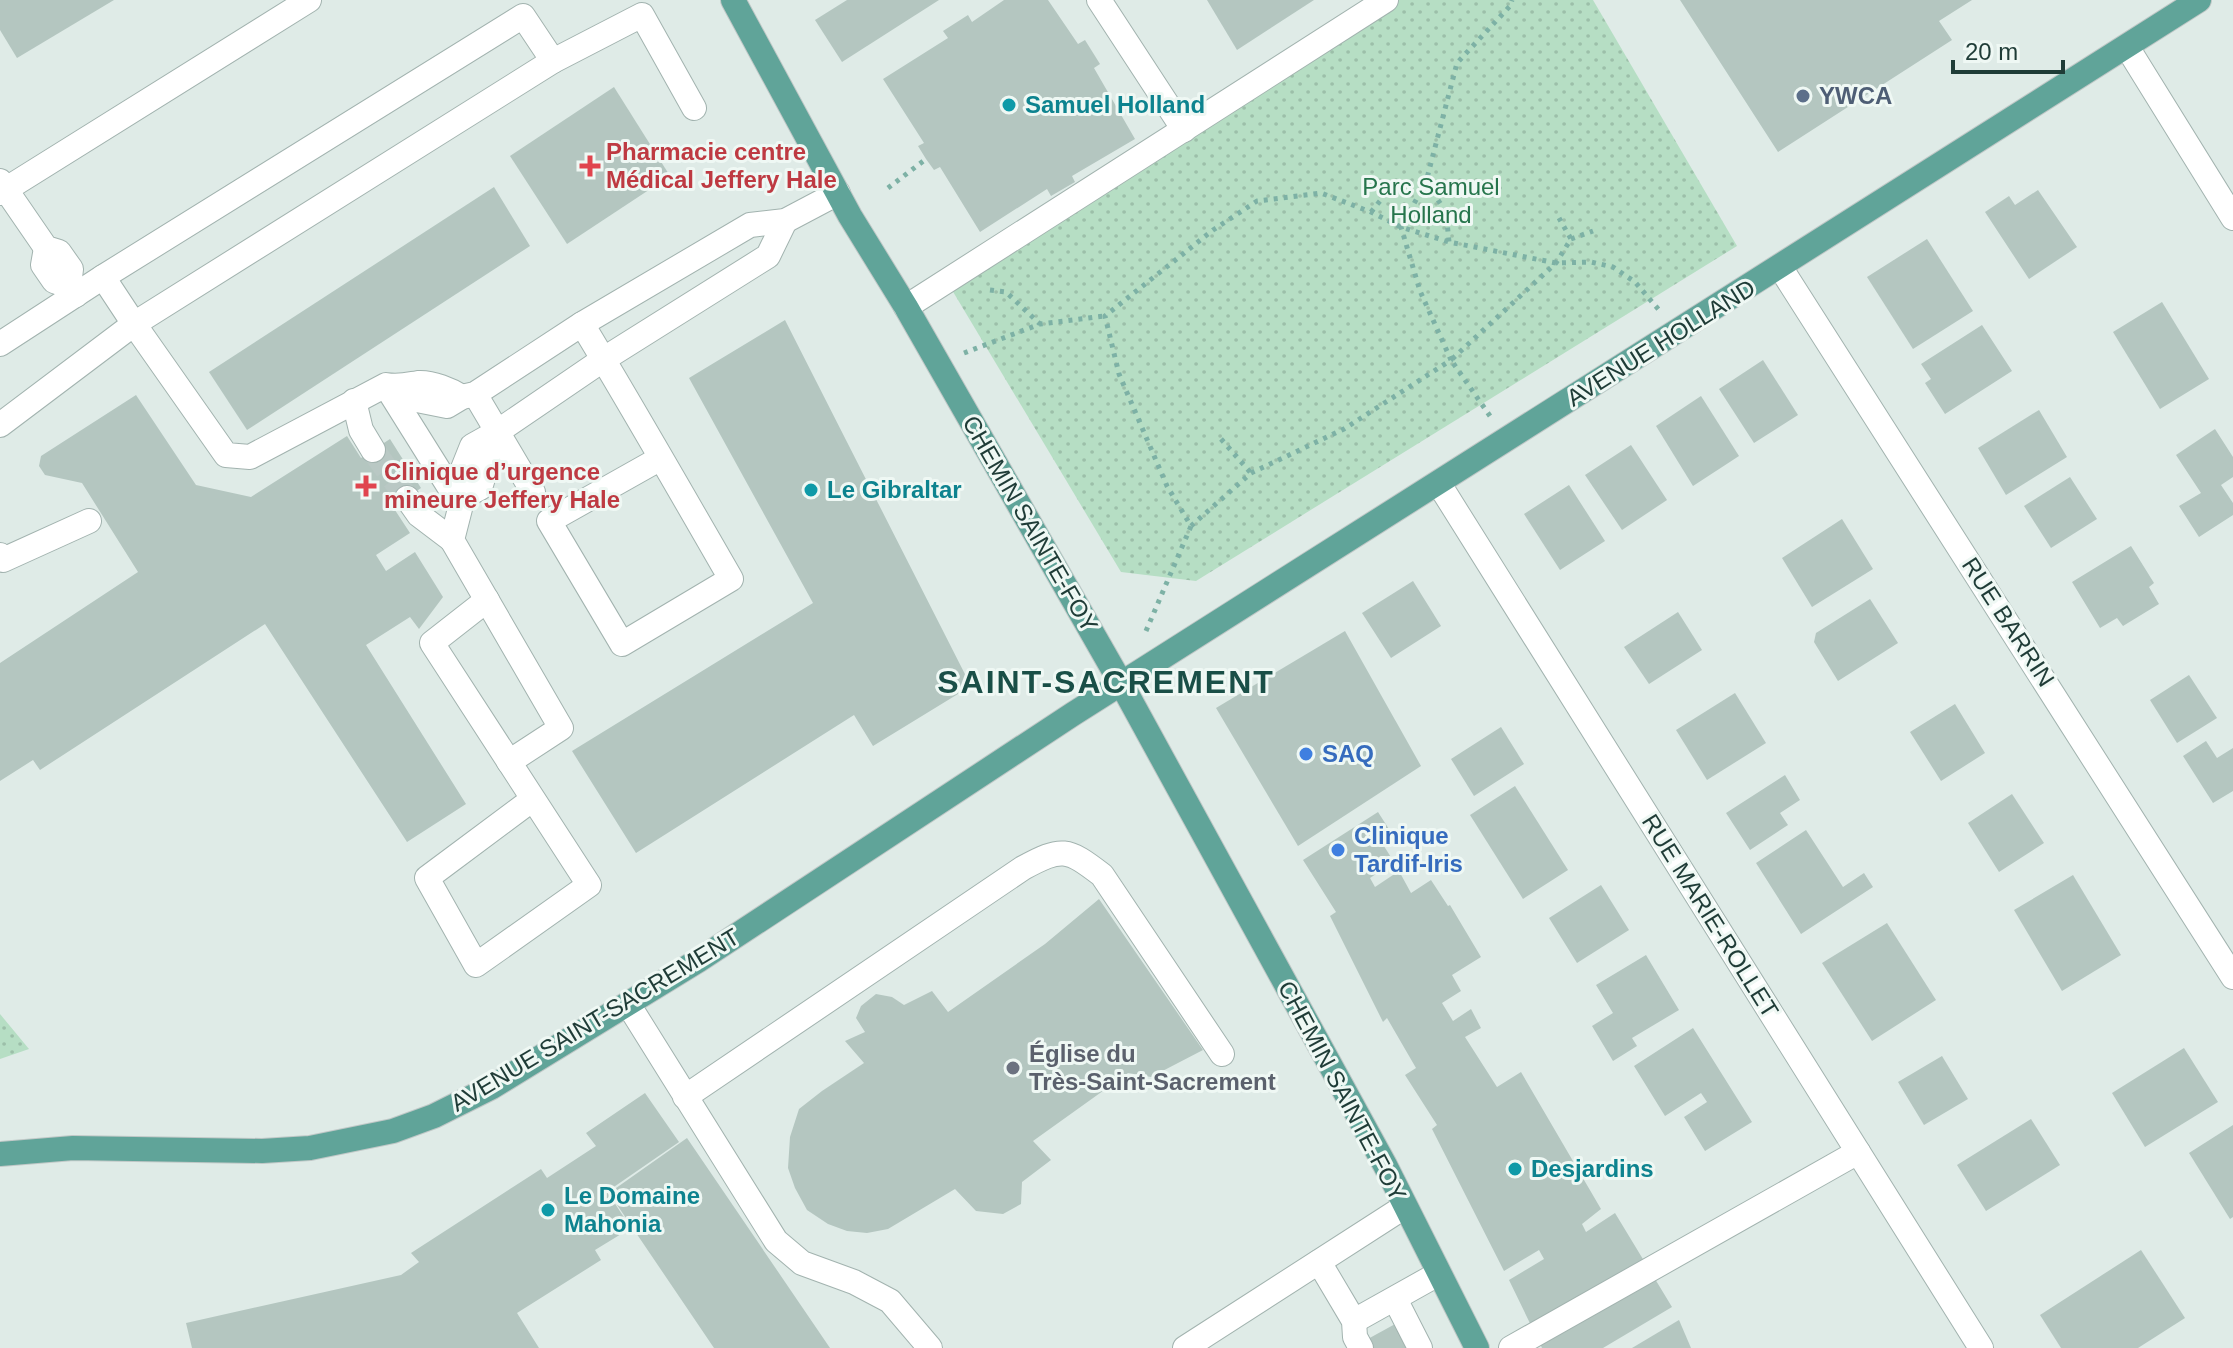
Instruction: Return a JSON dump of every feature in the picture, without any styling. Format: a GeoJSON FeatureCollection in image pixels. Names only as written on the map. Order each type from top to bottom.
{"type":"FeatureCollection","features":[{"type":"Feature","properties":{"kind":"main road","name":"CHEMIN SAINTE-FOY"},"geometry":{"type":"LineString","coordinates":[[733,0],[838,193],[1122,685],[1385,1165],[1477,1348]]}},
{"type":"Feature","properties":{"kind":"main road","name":"AVENUE HOLLAND"},"geometry":{"type":"LineString","coordinates":[[1122,685],[2199,0]]}},
{"type":"Feature","properties":{"kind":"main road","name":"AVENUE SAINT-SACREMENT"},"geometry":{"type":"LineString","coordinates":[[0,1154],[73,1148],[262,1151],[310,1148],[393,1131],[434,1116],[492,1087],[713,952],[1073,714],[1122,685]]}},
{"type":"Feature","properties":{"kind":"street"},"geometry":{"type":"LineString","coordinates":[[73,290],[54,281],[43,265],[46,248],[2,188],[309,0]]}},
{"type":"Feature","properties":{"kind":"street"},"geometry":{"type":"LineString","coordinates":[[1099,0],[1184,130]]}},
{"type":"Feature","properties":{"kind":"street"},"geometry":{"type":"LineString","coordinates":[[906,307],[1386,0]]}},
{"type":"Feature","properties":{"kind":"street"},"geometry":{"type":"LineString","coordinates":[[0,425],[134,324],[553,61],[642,15],[694,108]]}},
{"type":"Feature","properties":{"kind":"street"},"geometry":{"type":"LineString","coordinates":[[0,344],[73,290],[103,277],[523,16],[553,61]]}},
{"type":"Feature","properties":{"kind":"street"},"geometry":{"type":"LineString","coordinates":[[2127,47],[2233,218]]}},
{"type":"Feature","properties":{"kind":"street"},"geometry":{"type":"LineString","coordinates":[[394,387],[412,399],[447,406],[750,225],[785,221],[838,193]]}},
{"type":"Feature","properties":{"kind":"street"},"geometry":{"type":"LineString","coordinates":[[452,540],[462,501],[480,488],[492,436],[604,359],[768,256],[785,221]]}},
{"type":"Feature","properties":{"kind":"street","name":"RUE BARRIN"},"geometry":{"type":"LineString","coordinates":[[1780,267],[2233,977]]}},
{"type":"Feature","properties":{"kind":"street"},"geometry":{"type":"LineString","coordinates":[[103,277],[226,455],[250,457],[354,401],[394,387]]}},
{"type":"Feature","properties":{"kind":"street"},"geometry":{"type":"LineString","coordinates":[[582,324],[604,359],[731,579],[622,644],[549,521],[661,458]]}},
{"type":"Feature","properties":{"kind":"street"},"geometry":{"type":"LineString","coordinates":[[394,387],[462,501]]}},
{"type":"Feature","properties":{"kind":"street"},"geometry":{"type":"LineString","coordinates":[[469,395],[492,436],[533,492]]}},
{"type":"Feature","properties":{"kind":"street"},"geometry":{"type":"LineString","coordinates":[[354,401],[361,430],[373,450]]}},
{"type":"Feature","properties":{"kind":"street","name":"RUE MARIE-ROLLET"},"geometry":{"type":"LineString","coordinates":[[1439,484],[1981,1348]]}},
{"type":"Feature","properties":{"kind":"street"},"geometry":{"type":"LineString","coordinates":[[407,498],[419,515],[452,540],[561,728],[509,762]]}},
{"type":"Feature","properties":{"kind":"street"},"geometry":{"type":"LineString","coordinates":[[1,559],[89,521]]}},
{"type":"Feature","properties":{"kind":"street"},"geometry":{"type":"LineString","coordinates":[[487,600],[432,643],[589,885],[476,965],[427,878],[533,799]]}},
{"type":"Feature","properties":{"kind":"street"},"geometry":{"type":"LineString","coordinates":[[685,1097],[1023,868],[1052,853],[1078,856],[1102,875],[1222,1054]]}},
{"type":"Feature","properties":{"kind":"street"},"geometry":{"type":"LineString","coordinates":[[628,1004],[776,1241],[802,1263],[854,1282],[890,1301],[930,1348]]}},
{"type":"Feature","properties":{"kind":"street"},"geometry":{"type":"LineString","coordinates":[[1511,1348],[1858,1152]]}},
{"type":"Feature","properties":{"kind":"street"},"geometry":{"type":"LineString","coordinates":[[1185,1348],[1404,1207]]}},
{"type":"Feature","properties":{"kind":"street"},"geometry":{"type":"LineString","coordinates":[[1319,1262],[1354,1321],[1355,1337],[1361,1348]]}},
{"type":"Feature","properties":{"kind":"street"},"geometry":{"type":"LineString","coordinates":[[1354,1321],[1438,1274]]}},
{"type":"Feature","properties":{"kind":"street"},"geometry":{"type":"LineString","coordinates":[[1395,1299],[1420,1348]]}},
{"type":"Feature","properties":{"kind":"path"},"geometry":{"type":"LineString","coordinates":[[1507,441],[1451,360],[1420,291],[1401,227],[1426,182],[1457,63],[1510,6],[1512,0]]}},
{"type":"Feature","properties":{"kind":"path"},"geometry":{"type":"LineString","coordinates":[[888,188],[926,159]]}},
{"type":"Feature","properties":{"kind":"path"},"geometry":{"type":"LineString","coordinates":[[1371,212],[1394,184],[1426,182]]}},
{"type":"Feature","properties":{"kind":"path"},"geometry":{"type":"LineString","coordinates":[[1426,182],[1446,212],[1449,242]]}},
{"type":"Feature","properties":{"kind":"path"},"geometry":{"type":"LineString","coordinates":[[938,363],[1040,324],[1105,316],[1213,230],[1257,201],[1321,193],[1401,227],[1449,242],[1556,263],[1591,262],[1613,267],[1635,282],[1678,332]]}},
{"type":"Feature","properties":{"kind":"path"},"geometry":{"type":"LineString","coordinates":[[1559,218],[1571,239]]}},
{"type":"Feature","properties":{"kind":"path"},"geometry":{"type":"LineString","coordinates":[[1122,685],[1191,526],[1251,473],[1344,429],[1451,360],[1556,263],[1571,239],[1593,231]]}},
{"type":"Feature","properties":{"kind":"path"},"geometry":{"type":"LineString","coordinates":[[943,284],[1006,292],[1040,324]]}},
{"type":"Feature","properties":{"kind":"path"},"geometry":{"type":"LineString","coordinates":[[1105,316],[1119,374],[1167,486],[1191,526]]}},
{"type":"Feature","properties":{"kind":"path"},"geometry":{"type":"LineString","coordinates":[[1221,439],[1251,473]]}},
{"type":"Feature","properties":{"kind":"green space","name":"Parc Samuel Holland"},"geometry":{"type":"Polygon","coordinates":[[[1371,0],[1593,0],[1737,246],[1196,581],[1121,572],[952,290],[1371,0]]]}},
{"type":"Feature","properties":{"kind":"green space"},"geometry":{"type":"Polygon","coordinates":[[[0,1014],[29,1049],[0,1059],[0,1014]]]}},
{"type":"Feature","properties":{"kind":"building"},"geometry":{"type":"Polygon","coordinates":[[[0,0],[114,0],[17,58],[0,30],[0,0]]]}},
{"type":"Feature","properties":{"kind":"building"},"geometry":{"type":"Polygon","coordinates":[[[847,0],[939,0],[842,62],[815,20],[847,0]]]}},
{"type":"Feature","properties":{"kind":"building","name":"Samuel Holland"},"geometry":{"type":"Polygon","coordinates":[[[1004,0],[1048,0],[1078,44],[1085,40],[1100,64],[1094,68],[1135,139],[1072,176],[1075,182],[1051,196],[1047,189],[980,232],[940,167],[934,170],[926,159],[918,146],[924,143],[883,79],[948,38],[943,31],[968,15],[972,22],[1004,0]]]}},
{"type":"Feature","properties":{"kind":"building","name":"Samuel Holland"},"geometry":{"type":"Polygon","coordinates":[[[1207,0],[1314,0],[1237,50],[1207,0]]]}},
{"type":"Feature","properties":{"kind":"building","name":"YWCA"},"geometry":{"type":"Polygon","coordinates":[[[1680,0],[1972,0],[1939,21],[1952,40],[1778,152],[1680,0]]]}},
{"type":"Feature","properties":{"kind":"building","name":"Pharmacie centre Médical Jeffery Hale"},"geometry":{"type":"Polygon","coordinates":[[[614,87],[670,176],[567,244],[510,156],[614,87]]]}},
{"type":"Feature","properties":{"kind":"building"},"geometry":{"type":"Polygon","coordinates":[[[494,187],[530,246],[247,430],[209,372],[494,187]]]}},
{"type":"Feature","properties":{"kind":"building"},"geometry":{"type":"Polygon","coordinates":[[[2038,190],[2077,247],[2029,279],[1985,212],[2009,196],[2015,205],[2038,190]]]}},
{"type":"Feature","properties":{"kind":"building"},"geometry":{"type":"Polygon","coordinates":[[[1927,239],[1973,311],[1913,349],[1867,277],[1927,239]]]}},
{"type":"Feature","properties":{"kind":"building"},"geometry":{"type":"Polygon","coordinates":[[[2162,302],[2209,379],[2160,409],[2113,332],[2162,302]]]}},
{"type":"Feature","properties":{"kind":"building","name":"Le Gibraltar"},"geometry":{"type":"Polygon","coordinates":[[[785,320],[971,686],[873,746],[854,715],[636,853],[572,751],[813,603],[689,378],[785,320]]]}},
{"type":"Feature","properties":{"kind":"building"},"geometry":{"type":"Polygon","coordinates":[[[1982,325],[2012,371],[1945,414],[1925,383],[1931,379],[1921,364],[1982,325]]]}},
{"type":"Feature","properties":{"kind":"building"},"geometry":{"type":"Polygon","coordinates":[[[1763,360],[1798,415],[1754,443],[1719,389],[1763,360]]]}},
{"type":"Feature","properties":{"kind":"building"},"geometry":{"type":"Polygon","coordinates":[[[136,395],[196,485],[251,497],[347,436],[361,458],[390,439],[421,488],[393,507],[410,533],[376,555],[386,571],[415,552],[443,597],[419,629],[410,617],[366,645],[466,804],[407,842],[265,624],[40,770],[33,760],[0,781],[0,663],[138,572],[82,483],[45,475],[39,466],[41,456],[136,395]]]}},
{"type":"Feature","properties":{"kind":"building"},"geometry":{"type":"Polygon","coordinates":[[[1701,396],[1739,456],[1693,486],[1656,426],[1701,396]]]}},
{"type":"Feature","properties":{"kind":"building"},"geometry":{"type":"Polygon","coordinates":[[[2039,410],[2067,457],[2006,495],[1978,448],[2039,410]]]}},
{"type":"Feature","properties":{"kind":"building"},"geometry":{"type":"Polygon","coordinates":[[[2215,429],[2233,457],[2233,477],[2221,485],[2233,503],[2233,515],[2199,537],[2179,506],[2201,493],[2176,455],[2215,429]]]}},
{"type":"Feature","properties":{"kind":"building"},"geometry":{"type":"Polygon","coordinates":[[[1631,445],[1667,500],[1622,530],[1585,475],[1631,445]]]}},
{"type":"Feature","properties":{"kind":"building"},"geometry":{"type":"Polygon","coordinates":[[[2070,477],[2097,519],[2051,548],[2024,506],[2070,477]]]}},
{"type":"Feature","properties":{"kind":"building"},"geometry":{"type":"Polygon","coordinates":[[[1569,485],[1605,541],[1560,570],[1524,514],[1569,485]]]}},
{"type":"Feature","properties":{"kind":"building"},"geometry":{"type":"Polygon","coordinates":[[[1842,519],[1873,569],[1812,607],[1782,558],[1842,519]]]}},
{"type":"Feature","properties":{"kind":"building"},"geometry":{"type":"Polygon","coordinates":[[[2131,546],[2154,583],[2149,587],[2159,604],[2123,626],[2117,618],[2100,628],[2072,582],[2131,546]]]}},
{"type":"Feature","properties":{"kind":"building"},"geometry":{"type":"Polygon","coordinates":[[[1413,581],[1441,626],[1391,658],[1362,613],[1413,581]]]}},
{"type":"Feature","properties":{"kind":"building"},"geometry":{"type":"Polygon","coordinates":[[[1870,599],[1898,643],[1838,681],[1814,642],[1816,633],[1870,599]]]}},
{"type":"Feature","properties":{"kind":"building"},"geometry":{"type":"Polygon","coordinates":[[[1678,612],[1702,650],[1649,684],[1624,647],[1678,612]]]}},
{"type":"Feature","properties":{"kind":"building"},"geometry":{"type":"Polygon","coordinates":[[[1345,631],[1421,766],[1298,846],[1216,708],[1345,631]]]}},
{"type":"Feature","properties":{"kind":"building"},"geometry":{"type":"Polygon","coordinates":[[[2189,675],[2217,718],[2177,743],[2150,700],[2189,675]]]}},
{"type":"Feature","properties":{"kind":"building"},"geometry":{"type":"Polygon","coordinates":[[[1735,693],[1766,743],[1707,780],[1676,730],[1735,693]]]}},
{"type":"Feature","properties":{"kind":"building"},"geometry":{"type":"Polygon","coordinates":[[[1955,704],[1985,753],[1941,781],[1910,732],[1955,704]]]}},
{"type":"Feature","properties":{"kind":"building"},"geometry":{"type":"Polygon","coordinates":[[[1501,727],[1524,764],[1474,796],[1451,759],[1501,727]]]}},
{"type":"Feature","properties":{"kind":"building"},"geometry":{"type":"Polygon","coordinates":[[[2206,741],[2217,758],[2233,748],[2233,791],[2213,803],[2183,756],[2206,741]]]}},
{"type":"Feature","properties":{"kind":"building"},"geometry":{"type":"Polygon","coordinates":[[[1785,775],[1800,800],[1780,813],[1788,825],[1750,850],[1726,813],[1785,775]]]}},
{"type":"Feature","properties":{"kind":"building"},"geometry":{"type":"Polygon","coordinates":[[[1515,786],[1568,870],[1523,899],[1470,815],[1515,786]]]}},
{"type":"Feature","properties":{"kind":"building"},"geometry":{"type":"Polygon","coordinates":[[[2012,794],[2044,843],[1999,872],[1968,823],[2012,794]]]}},
{"type":"Feature","properties":{"kind":"building"},"geometry":{"type":"Polygon","coordinates":[[[1378,812],[1394,837],[1382,843],[1394,862],[1370,878],[1375,887],[1399,871],[1411,893],[1431,880],[1481,957],[1452,975],[1461,991],[1442,1003],[1453,1021],[1471,1009],[1481,1028],[1465,1037],[1497,1087],[1521,1072],[1601,1209],[1582,1224],[1586,1232],[1615,1213],[1672,1307],[1603,1348],[1542,1348],[1509,1280],[1544,1259],[1539,1250],[1504,1271],[1432,1129],[1437,1125],[1405,1075],[1416,1068],[1387,1018],[1383,1022],[1330,916],[1336,912],[1303,860],[1378,812]]]}},
{"type":"Feature","properties":{"kind":"building"},"geometry":{"type":"Polygon","coordinates":[[[1806,830],[1843,887],[1864,873],[1873,887],[1801,934],[1756,863],[1806,830]]]}},
{"type":"Feature","properties":{"kind":"building"},"geometry":{"type":"Polygon","coordinates":[[[2073,875],[2121,955],[2062,991],[2014,910],[2073,875]]]}},
{"type":"Feature","properties":{"kind":"building"},"geometry":{"type":"Polygon","coordinates":[[[1601,885],[1629,930],[1577,963],[1549,918],[1601,885]]]}},
{"type":"Feature","properties":{"kind":"building","name":"Église du Très-Saint-Sacrement"},"geometry":{"type":"Polygon","coordinates":[[[1099,899],[1203,1050],[1151,1077],[1128,1073],[1033,1141],[1051,1160],[1022,1182],[1021,1204],[1003,1214],[976,1211],[955,1189],[888,1229],[867,1233],[847,1231],[828,1224],[807,1210],[788,1168],[790,1137],[799,1109],[864,1063],[845,1041],[865,1032],[856,1018],[861,1006],[876,994],[892,997],[904,1005],[932,991],[948,1012],[1045,944],[1099,899]]]}},
{"type":"Feature","properties":{"kind":"building"},"geometry":{"type":"Polygon","coordinates":[[[1887,923],[1936,1000],[1872,1041],[1822,963],[1887,923]]]}},
{"type":"Feature","properties":{"kind":"building"},"geometry":{"type":"Polygon","coordinates":[[[1646,955],[1679,1010],[1632,1038],[1637,1046],[1613,1061],[1592,1026],[1613,1013],[1596,985],[1646,955]]]}},
{"type":"Feature","properties":{"kind":"building"},"geometry":{"type":"Polygon","coordinates":[[[1693,1028],[1752,1122],[1705,1151],[1684,1117],[1707,1102],[1701,1093],[1665,1116],[1634,1066],[1693,1028]]]}},
{"type":"Feature","properties":{"kind":"building"},"geometry":{"type":"Polygon","coordinates":[[[2184,1048],[2218,1102],[2145,1147],[2112,1093],[2184,1048]]]}},
{"type":"Feature","properties":{"kind":"building"},"geometry":{"type":"Polygon","coordinates":[[[1942,1056],[1968,1099],[1924,1125],[1898,1082],[1942,1056]]]}},
{"type":"Feature","properties":{"kind":"building","name":"Le Domaine Mahonia"},"geometry":{"type":"Polygon","coordinates":[[[645,1093],[679,1142],[608,1191],[604,1187],[631,1228],[595,1250],[601,1260],[517,1313],[539,1348],[192,1348],[186,1323],[401,1275],[419,1262],[411,1253],[541,1169],[547,1178],[596,1146],[586,1133],[645,1093]]]}},
{"type":"Feature","properties":{"kind":"building"},"geometry":{"type":"Polygon","coordinates":[[[2031,1119],[2060,1165],[1986,1211],[1957,1165],[2031,1119]]]}},
{"type":"Feature","properties":{"kind":"building"},"geometry":{"type":"Polygon","coordinates":[[[2233,1125],[2233,1217],[2230,1219],[2189,1153],[2233,1125]]]}},
{"type":"Feature","properties":{"kind":"building","name":"Le Domaine Mahonia"},"geometry":{"type":"Polygon","coordinates":[[[687,1138],[830,1348],[714,1348],[609,1193],[687,1138]]]}},
{"type":"Feature","properties":{"kind":"building"},"geometry":{"type":"Polygon","coordinates":[[[2141,1250],[2185,1318],[2138,1348],[2061,1348],[2040,1315],[2141,1250]]]}},
{"type":"Feature","properties":{"kind":"building"},"geometry":{"type":"Polygon","coordinates":[[[1679,1320],[1691,1348],[1632,1348],[1679,1320]]]}},
{"type":"Feature","properties":{"kind":"building"},"geometry":{"type":"Polygon","coordinates":[[[1397,1323],[1410,1348],[1371,1348],[1366,1340],[1397,1323]]]}},
{"type":"Feature","properties":{"kind":"tunnel"},"geometry":{"type":"LineString","coordinates":[[373,450],[407,498]]}},
{"type":"Feature","properties":{"kind":"place","name":"YWCA"},"geometry":{"type":"Point","coordinates":[1803,96]}},
{"type":"Feature","properties":{"kind":"place","name":"Samuel Holland"},"geometry":{"type":"Point","coordinates":[1009,105]}},
{"type":"Feature","properties":{"kind":"place","name":"Pharmacie centre Médical Jeffery Hale"},"geometry":{"type":"Point","coordinates":[590,166]}},
{"type":"Feature","properties":{"kind":"place","name":"Clinique d’urgence mineure Jeffery Hale"},"geometry":{"type":"Point","coordinates":[366,486]}},
{"type":"Feature","properties":{"kind":"place","name":"Le Gibraltar"},"geometry":{"type":"Point","coordinates":[811,490]}},
{"type":"Feature","properties":{"kind":"place","name":"SAQ"},"geometry":{"type":"Point","coordinates":[1306,754]}},
{"type":"Feature","properties":{"kind":"place","name":"Clinique Tardif-Iris"},"geometry":{"type":"Point","coordinates":[1338,850]}},
{"type":"Feature","properties":{"kind":"place","name":"Église du Très-Saint-Sacrement"},"geometry":{"type":"Point","coordinates":[1013,1068]}},
{"type":"Feature","properties":{"kind":"place","name":"Desjardins"},"geometry":{"type":"Point","coordinates":[1515,1169]}},
{"type":"Feature","properties":{"kind":"place","name":"Le Domaine Mahonia"},"geometry":{"type":"Point","coordinates":[548,1210]}},
{"type":"Feature","properties":{"kind":"district","name":"SAINT-SACREMENT"},"geometry":{"type":"Point","coordinates":[1106,682]}}]}
